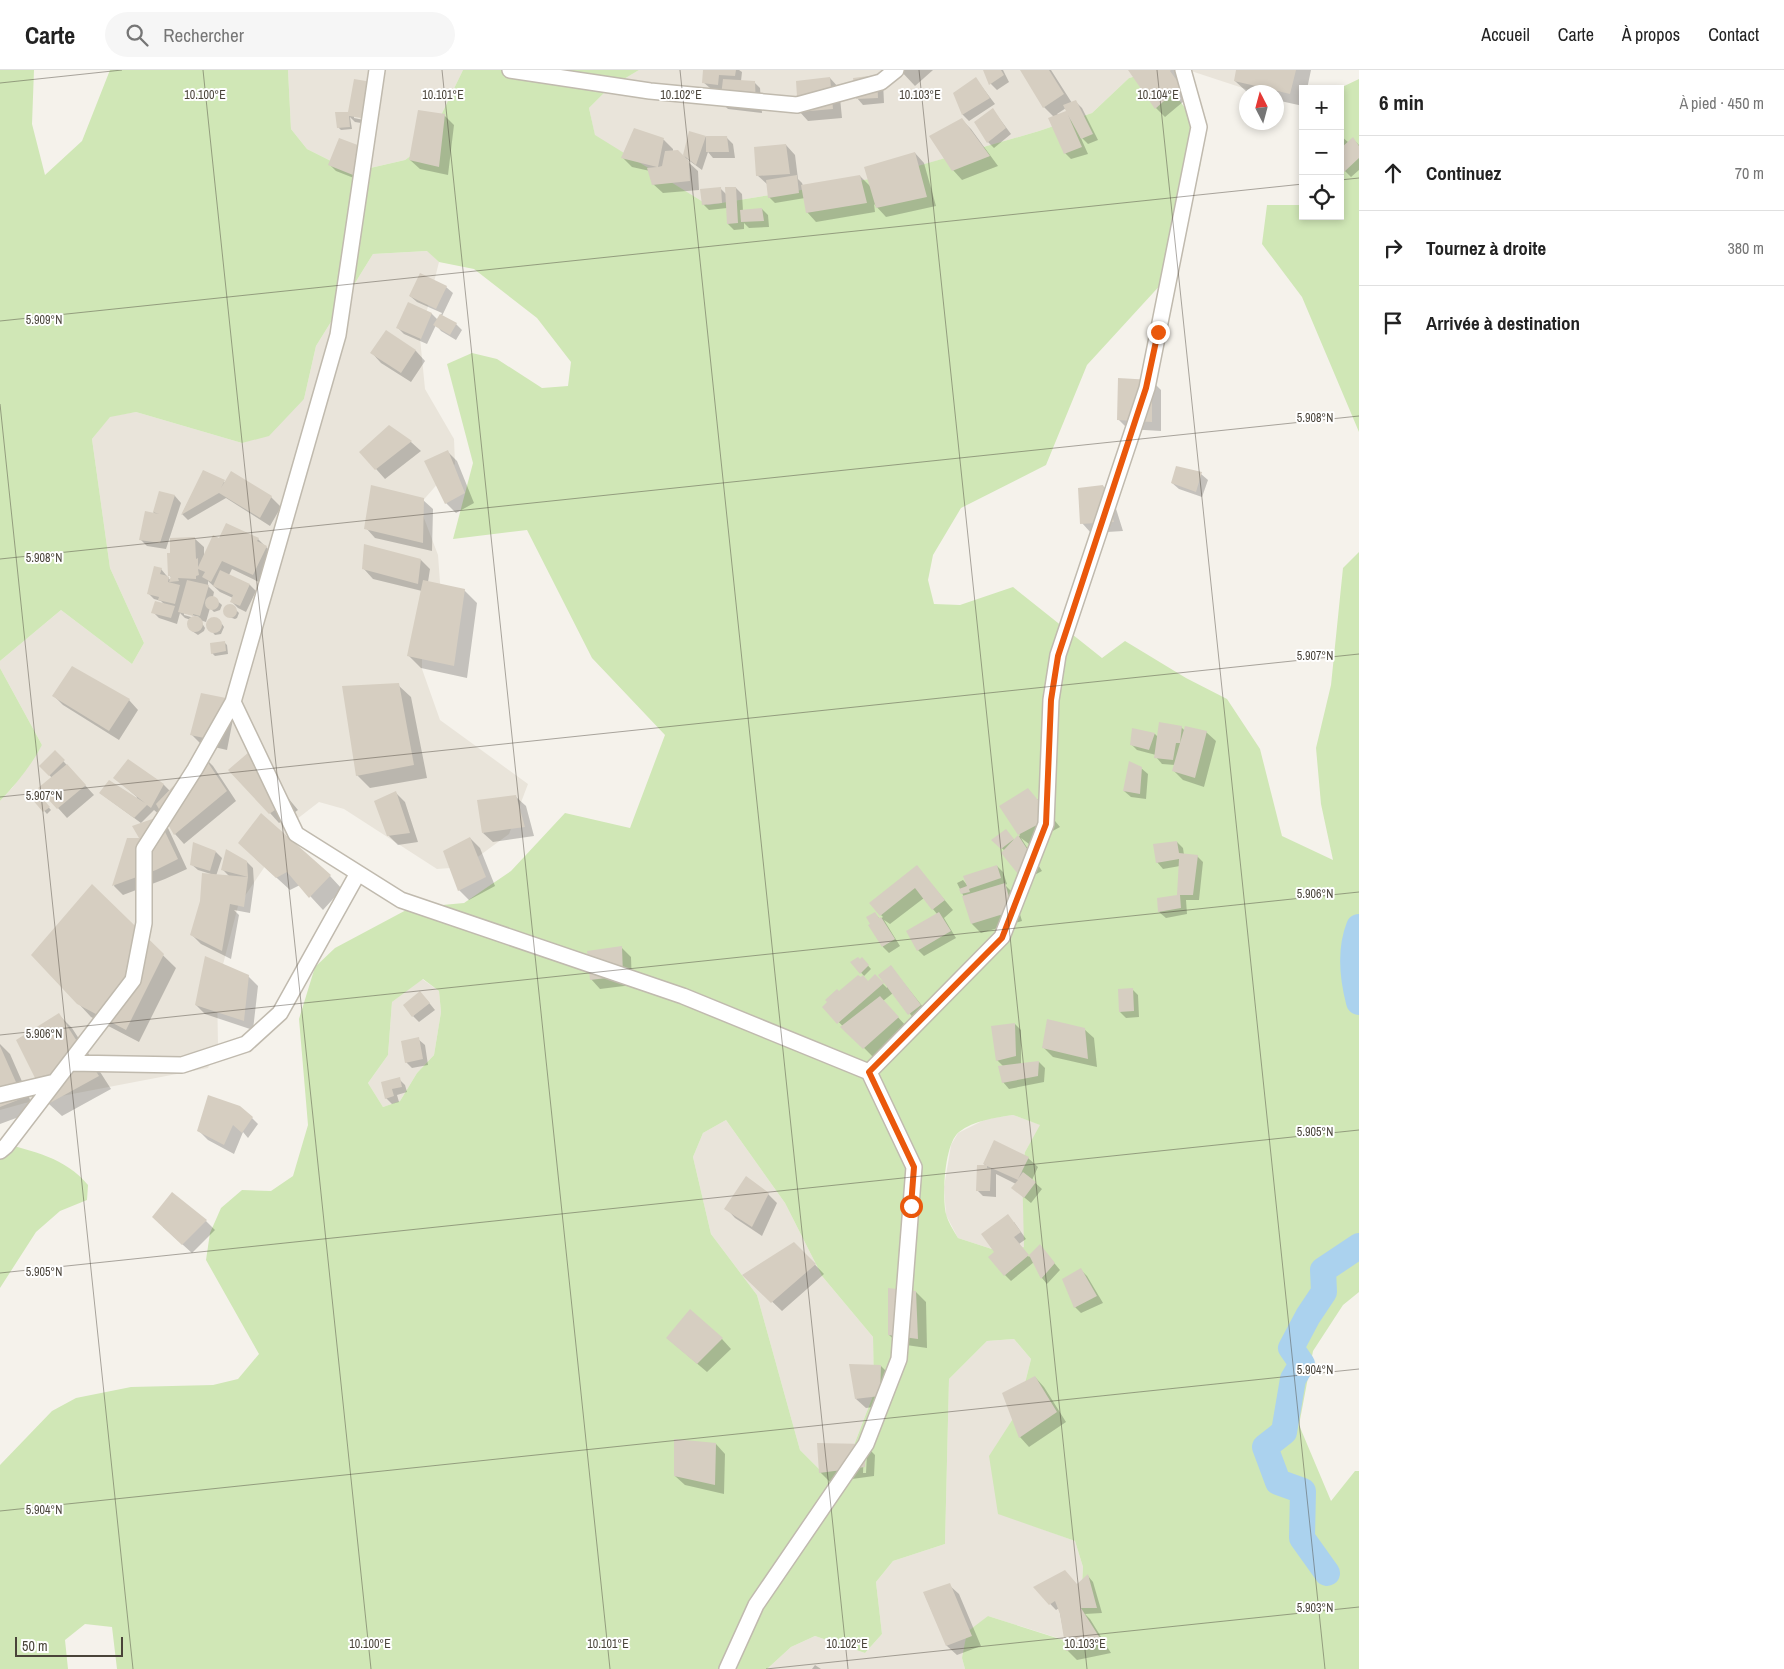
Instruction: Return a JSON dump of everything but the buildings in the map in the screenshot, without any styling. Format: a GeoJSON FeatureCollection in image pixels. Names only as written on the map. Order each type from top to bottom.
{"type":"FeatureCollection","features":[{"type":"Feature","properties":{"kind":"street"},"geometry":{"type":"LineString","coordinates":[[0,1151],[6,1146],[56,1082],[133,980],[144,923],[144,849],[163,817],[196,769],[233,702],[338,335],[377,70]]}},
{"type":"Feature","properties":{"kind":"street"},"geometry":{"type":"LineString","coordinates":[[510,70],[650,91],[797,105],[881,82],[896,70]]}},
{"type":"Feature","properties":{"kind":"street"},"geometry":{"type":"LineString","coordinates":[[869,1072],[1002,938],[1046,824],[1051,700],[1058,656],[1146,388],[1199,127],[1183,70]]}},
{"type":"Feature","properties":{"kind":"street"},"geometry":{"type":"LineString","coordinates":[[233,702],[296,834],[401,900],[683,996],[869,1072],[914,1167],[899,1359],[866,1444],[756,1604],[727,1669]]}},
{"type":"Feature","properties":{"kind":"street"},"geometry":{"type":"LineString","coordinates":[[70,1063],[182,1065],[246,1044],[280,1013],[358,873]]}},
{"type":"Feature","properties":{"kind":"street"},"geometry":{"type":"LineString","coordinates":[[0,1096],[56,1082]]}},
{"type":"Feature","properties":{"kind":"shaded area"},"geometry":{"type":"Polygon","coordinates":[[[288,70],[463,70],[427,144],[405,160],[353,172],[307,149],[291,129],[288,70]]]}},
{"type":"Feature","properties":{"kind":"shaded area"},"geometry":{"type":"Polygon","coordinates":[[[639,70],[1153,70],[1129,78],[1092,113],[1039,131],[877,178],[708,205],[595,136],[589,108],[609,88],[639,70]]]}},
{"type":"Feature","properties":{"kind":"shaded area"},"geometry":{"type":"Polygon","coordinates":[[[1188,70],[1293,70],[1289,90],[1284,91],[1284,85],[1239,85],[1239,87],[1188,70]]]}},
{"type":"Feature","properties":{"kind":"shaded area"},"geometry":{"type":"Polygon","coordinates":[[[428,251],[439,262],[420,338],[425,389],[454,439],[455,464],[419,505],[438,555],[441,596],[422,644],[422,669],[440,720],[528,784],[509,834],[464,867],[437,869],[344,809],[319,802],[297,819],[238,906],[217,988],[218,1045],[208,1068],[25,1103],[0,1110],[0,801],[13,787],[42,745],[0,668],[0,661],[61,610],[132,664],[144,643],[110,568],[92,439],[110,416],[136,412],[242,443],[304,399],[316,346],[373,254],[428,251]]]}},
{"type":"Feature","properties":{"kind":"shaded area"},"geometry":{"type":"Polygon","coordinates":[[[422,979],[439,991],[441,1012],[434,1055],[417,1073],[400,1101],[383,1107],[368,1083],[388,1055],[392,1002],[422,979]]]}},
{"type":"Feature","properties":{"kind":"shaded area"},"geometry":{"type":"Polygon","coordinates":[[[1013,1115],[1041,1125],[1025,1152],[1022,1166],[1025,1247],[1001,1252],[958,1238],[946,1215],[944,1187],[951,1145],[958,1133],[986,1119],[1013,1115]]]}},
{"type":"Feature","properties":{"kind":"shaded area"},"geometry":{"type":"Polygon","coordinates":[[[726,1120],[785,1203],[822,1276],[873,1337],[874,1393],[846,1466],[819,1469],[800,1450],[757,1295],[711,1234],[693,1157],[703,1133],[726,1120]]]}},
{"type":"Feature","properties":{"kind":"shaded area"},"geometry":{"type":"Polygon","coordinates":[[[1014,1339],[1031,1359],[1018,1411],[998,1513],[1075,1541],[1083,1567],[1080,1618],[1064,1640],[988,1616],[962,1658],[965,1669],[767,1669],[791,1647],[815,1636],[865,1653],[882,1634],[876,1582],[893,1561],[945,1544],[949,1379],[987,1341],[1014,1339]]]}},
{"type":"Feature","properties":{"kind":"green space"},"geometry":{"type":"Polygon","coordinates":[[[0,70],[34,70],[32,124],[45,175],[82,141],[110,70],[288,70],[291,129],[307,149],[353,172],[405,160],[427,144],[463,70],[639,70],[609,88],[589,108],[595,135],[708,205],[876,178],[1039,131],[1092,113],[1129,78],[1157,70],[1199,127],[1204,140],[1200,167],[1175,269],[1087,365],[1046,465],[961,508],[933,555],[928,580],[934,604],[960,605],[1013,587],[1102,658],[1125,641],[1186,678],[1227,699],[1260,749],[1282,836],[1333,860],[1321,804],[1316,748],[1331,685],[1343,568],[1359,552],[1359,1292],[1343,1305],[1313,1351],[1299,1425],[1331,1501],[1355,1471],[1359,1471],[1359,1669],[965,1669],[962,1658],[967,1632],[988,1616],[1063,1640],[1080,1618],[1083,1567],[1075,1541],[998,1514],[989,1456],[1018,1411],[1031,1359],[1014,1339],[987,1341],[949,1379],[945,1544],[893,1561],[876,1582],[882,1634],[865,1653],[815,1636],[791,1647],[767,1669],[117,1669],[112,1627],[85,1624],[65,1640],[68,1669],[0,1669],[0,1465],[52,1411],[76,1398],[131,1387],[213,1385],[238,1379],[259,1354],[206,1260],[210,1233],[221,1208],[242,1190],[271,1191],[293,1176],[308,1125],[299,1019],[315,967],[335,948],[410,908],[464,903],[511,871],[565,813],[630,828],[665,735],[592,658],[527,530],[453,539],[473,463],[447,364],[472,353],[497,359],[542,388],[568,386],[571,362],[537,318],[474,269],[439,262],[427,251],[373,254],[316,346],[304,399],[269,436],[242,443],[136,412],[110,417],[92,439],[110,568],[144,643],[132,664],[61,610],[0,661],[0,70]],[[423,979],[392,1002],[388,1055],[368,1083],[383,1107],[400,1101],[417,1073],[434,1055],[441,1012],[439,991],[423,979]],[[1013,1115],[978,1122],[965,1128],[954,1138],[947,1159],[944,1196],[946,1214],[958,1238],[1001,1252],[1024,1247],[1022,1166],[1025,1152],[1040,1125],[1013,1115]],[[726,1120],[703,1133],[693,1157],[711,1234],[757,1295],[800,1450],[819,1469],[846,1466],[874,1393],[873,1337],[822,1276],[785,1203],[726,1120]]]}},
{"type":"Feature","properties":{"kind":"green space"},"geometry":{"type":"Polygon","coordinates":[[[1359,79],[1359,432],[1302,297],[1262,244],[1267,205],[1299,205],[1299,220],[1344,220],[1344,86],[1359,79]]]}},
{"type":"Feature","properties":{"kind":"green space"},"geometry":{"type":"Polygon","coordinates":[[[0,668],[42,745],[23,774],[0,801],[0,668]]]}},
{"type":"Feature","properties":{"kind":"green space"},"geometry":{"type":"Polygon","coordinates":[[[0,1142],[59,1162],[69,1168],[88,1185],[87,1200],[60,1211],[36,1232],[0,1288],[0,1142]]]}},
{"type":"Feature","properties":{"kind":"waterway"},"geometry":{"type":"LineString","coordinates":[[1359,927],[1353,955],[1355,984],[1359,1002]]}},
{"type":"Feature","properties":{"kind":"waterway"},"geometry":{"type":"LineString","coordinates":[[1327,1573],[1302,1538],[1303,1491],[1278,1482],[1265,1447],[1284,1432],[1293,1379],[1302,1364],[1291,1348],[1308,1316],[1324,1292],[1323,1270],[1359,1246]]}},
{"type":"Feature","properties":{"kind":"route"},"geometry":{"type":"LineString","coordinates":[[911,1206],[914,1167],[869,1072],[1002,938],[1046,824],[1051,700],[1058,656],[1146,388],[1158,332]]}}]}
